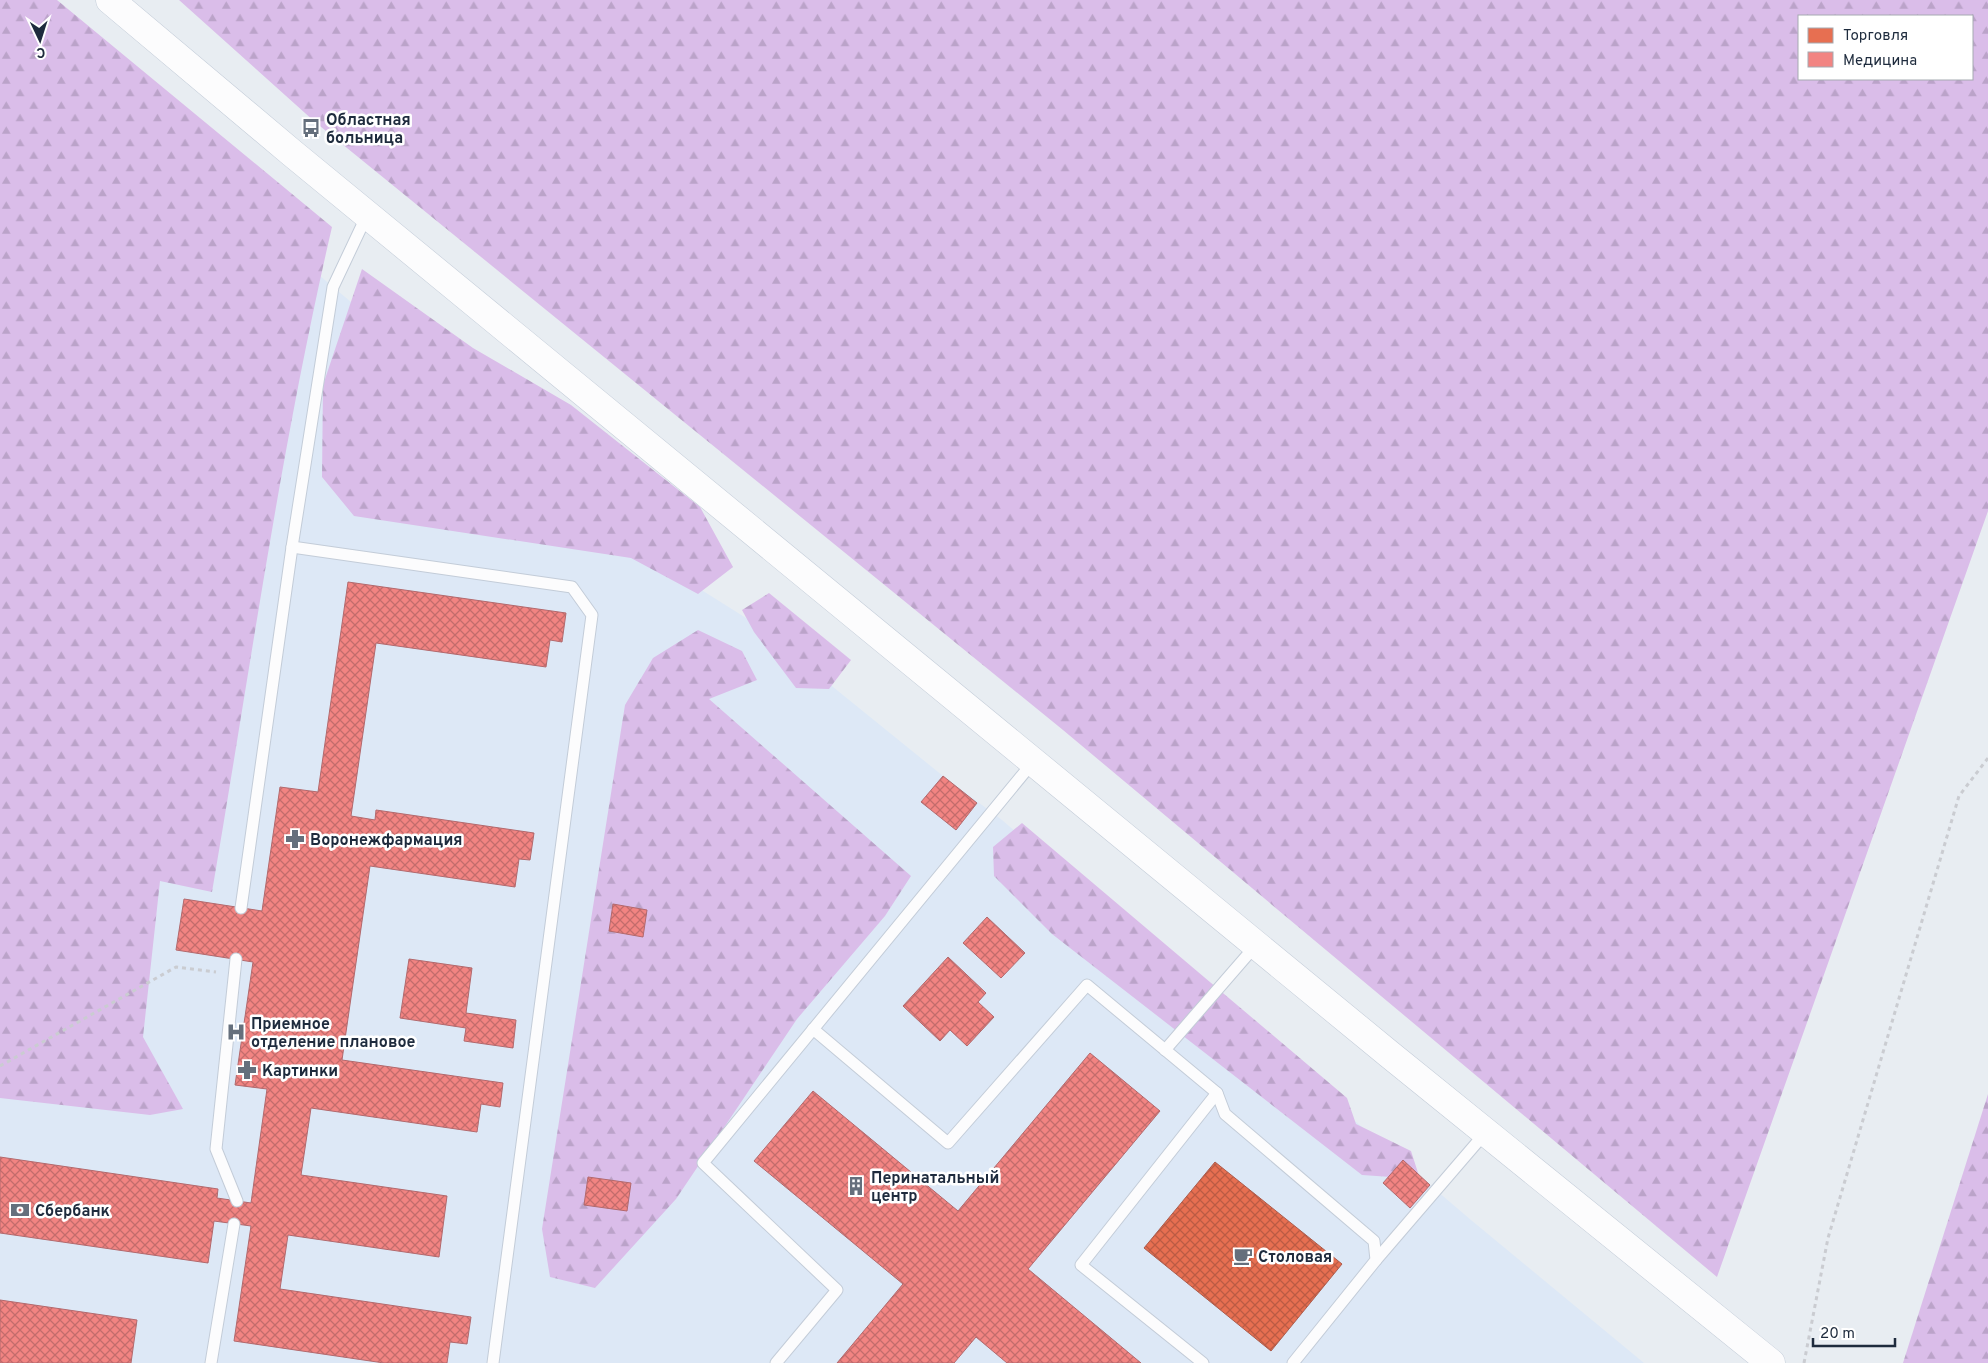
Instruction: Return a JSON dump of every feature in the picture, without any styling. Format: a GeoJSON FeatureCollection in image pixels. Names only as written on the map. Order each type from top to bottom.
{"type":"FeatureCollection","features":[{"type":"Feature","properties":{"kind":"street"},"geometry":{"type":"LineString","coordinates":[[110,0],[367,215],[1258,944],[1389,1054],[1487,1131],[1771,1363]]}},
{"type":"Feature","properties":{"kind":"lane"},"geometry":{"type":"LineString","coordinates":[[241,908],[292,547],[333,287],[367,215]]}},
{"type":"Feature","properties":{"kind":"lane"},"geometry":{"type":"LineString","coordinates":[[292,547],[572,587],[592,614],[493,1363]]}},
{"type":"Feature","properties":{"kind":"lane"},"geometry":{"type":"LineString","coordinates":[[776,1363],[837,1290],[702,1163],[1034,761]]}},
{"type":"Feature","properties":{"kind":"lane"},"geometry":{"type":"LineString","coordinates":[[1165,1050],[1258,944]]}},
{"type":"Feature","properties":{"kind":"lane"},"geometry":{"type":"LineString","coordinates":[[236,959],[216,1149],[237,1201]]}},
{"type":"Feature","properties":{"kind":"lane"},"geometry":{"type":"LineString","coordinates":[[813,1029],[948,1143],[1088,985],[1217,1093],[1225,1114],[1374,1241],[1376,1260]]}},
{"type":"Feature","properties":{"kind":"lane"},"geometry":{"type":"LineString","coordinates":[[1203,1363],[1081,1265],[1217,1093]]}},
{"type":"Feature","properties":{"kind":"lane"},"geometry":{"type":"LineString","coordinates":[[1294,1363],[1376,1260],[1487,1131]]}},
{"type":"Feature","properties":{"kind":"lane"},"geometry":{"type":"LineString","coordinates":[[211,1363],[234,1224]]}},
{"type":"Feature","properties":{"kind":"path"},"geometry":{"type":"LineString","coordinates":[[1804,1363],[1828,1238],[1959,796],[1988,758]]}},
{"type":"Feature","properties":{"kind":"path"},"geometry":{"type":"LineString","coordinates":[[0,1066],[176,967],[234,974]]}},
{"type":"Feature","properties":{"kind":"shaded area"},"geometry":{"type":"Polygon","coordinates":[[[0,0],[333,287],[684,579],[754,623],[943,776],[1002,820],[1471,1220],[1644,1363],[0,1363],[0,0]]]}},
{"type":"Feature","properties":{"kind":"green space"},"geometry":{"type":"Polygon","coordinates":[[[0,0],[57,0],[332,227],[297,392],[267,558],[212,892],[160,881],[143,1037],[183,1109],[150,1115],[0,1098],[0,0]]]}},
{"type":"Feature","properties":{"kind":"green space"},"geometry":{"type":"Polygon","coordinates":[[[179,0],[1988,0],[1988,511],[1717,1277],[1063,730],[315,122],[179,0]]]}},
{"type":"Feature","properties":{"kind":"green space"},"geometry":{"type":"Polygon","coordinates":[[[362,269],[473,348],[571,405],[700,507],[733,567],[698,594],[631,558],[354,516],[322,477],[323,385],[362,269]]]}},
{"type":"Feature","properties":{"kind":"green space"},"geometry":{"type":"Polygon","coordinates":[[[769,593],[851,660],[829,689],[796,688],[754,632],[742,610],[769,593]]]}},
{"type":"Feature","properties":{"kind":"green space"},"geometry":{"type":"Polygon","coordinates":[[[698,630],[742,651],[757,680],[709,699],[911,876],[885,916],[797,1019],[676,1199],[595,1288],[550,1277],[542,1229],[625,705],[653,658],[698,630]]]}},
{"type":"Feature","properties":{"kind":"green space"},"geometry":{"type":"Polygon","coordinates":[[[1022,823],[1347,1098],[1356,1124],[1411,1151],[1420,1179],[1362,1175],[1052,934],[994,876],[993,847],[1022,823]]]}},
{"type":"Feature","properties":{"kind":"green space"},"geometry":{"type":"Polygon","coordinates":[[[1988,1094],[1988,1363],[1903,1363],[1988,1094]]]}},
{"type":"Feature","properties":{"kind":"building: Торговля","name":"Столовая"},"geometry":{"type":"Polygon","coordinates":[[[1215,1162],[1342,1264],[1271,1351],[1144,1248],[1215,1162]]]}},
{"type":"Feature","properties":{"kind":"building: Медицина"},"geometry":{"type":"Polygon","coordinates":[[[348,582],[566,613],[562,642],[550,640],[546,667],[376,643],[351,816],[375,820],[376,810],[534,833],[530,860],[519,859],[515,887],[370,866],[342,1060],[503,1083],[500,1107],[481,1104],[477,1132],[311,1108],[301,1175],[447,1196],[439,1257],[288,1235],[280,1289],[471,1317],[467,1344],[450,1342],[447,1363],[384,1363],[234,1341],[251,1226],[214,1221],[208,1263],[0,1233],[0,1157],[218,1189],[217,1198],[251,1203],[267,1089],[235,1085],[253,962],[176,950],[184,899],[262,911],[280,787],[318,792],[348,582]]]}},
{"type":"Feature","properties":{"kind":"building: Медицина"},"geometry":{"type":"Polygon","coordinates":[[[943,776],[977,803],[956,830],[921,802],[943,776]]]}},
{"type":"Feature","properties":{"kind":"building: Медицина"},"geometry":{"type":"Polygon","coordinates":[[[613,904],[647,910],[643,937],[609,931],[613,904]]]}},
{"type":"Feature","properties":{"kind":"building: Медицина"},"geometry":{"type":"Polygon","coordinates":[[[987,917],[1025,953],[1001,978],[963,943],[987,917]]]}},
{"type":"Feature","properties":{"kind":"building: Медицина"},"geometry":{"type":"Polygon","coordinates":[[[948,957],[986,993],[978,1002],[994,1017],[967,1046],[950,1030],[940,1041],[903,1006],[948,957]]]}},
{"type":"Feature","properties":{"kind":"building: Медицина"},"geometry":{"type":"Polygon","coordinates":[[[409,959],[472,968],[466,1013],[516,1020],[513,1048],[464,1041],[466,1028],[400,1018],[409,959]]]}},
{"type":"Feature","properties":{"kind":"building: Медицина","name":"Перинатальный центр"},"geometry":{"type":"Polygon","coordinates":[[[1090,1053],[1160,1111],[1028,1269],[1141,1363],[1007,1363],[976,1337],[954,1363],[837,1363],[903,1284],[754,1161],[813,1091],[958,1211],[1090,1053]]]}},
{"type":"Feature","properties":{"kind":"building: Медицина"},"geometry":{"type":"Polygon","coordinates":[[[1403,1160],[1430,1185],[1410,1208],[1383,1183],[1403,1160]]]}},
{"type":"Feature","properties":{"kind":"building: Медицина"},"geometry":{"type":"Polygon","coordinates":[[[588,1177],[631,1183],[627,1211],[584,1205],[588,1177]]]}},
{"type":"Feature","properties":{"kind":"building: Медицина"},"geometry":{"type":"Polygon","coordinates":[[[0,1300],[137,1320],[131,1363],[0,1363],[0,1300]]]}},
{"type":"Feature","properties":{"kind":"place","name":"Областная больница"},"geometry":{"type":"Point","coordinates":[311,128]}},
{"type":"Feature","properties":{"kind":"place","name":"Воронежфармация"},"geometry":{"type":"Point","coordinates":[295,839]}},
{"type":"Feature","properties":{"kind":"place","name":"Приемное отделение плановое"},"geometry":{"type":"Point","coordinates":[236,1032]}},
{"type":"Feature","properties":{"kind":"place","name":"Картинки"},"geometry":{"type":"Point","coordinates":[247,1070]}},
{"type":"Feature","properties":{"kind":"place","name":"Перинатальный центр"},"geometry":{"type":"Point","coordinates":[856,1186]}},
{"type":"Feature","properties":{"kind":"place","name":"Сбербанк"},"geometry":{"type":"Point","coordinates":[20,1210]}},
{"type":"Feature","properties":{"kind":"place","name":"Столовая"},"geometry":{"type":"Point","coordinates":[1243,1256]}}]}
